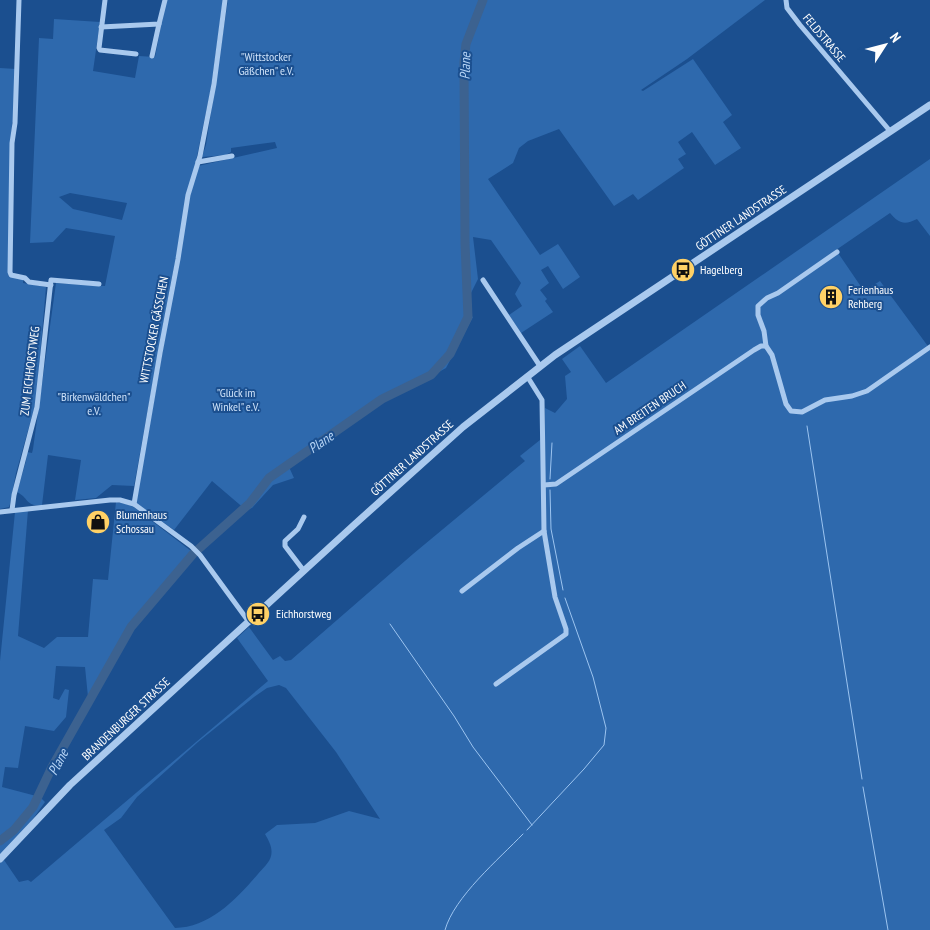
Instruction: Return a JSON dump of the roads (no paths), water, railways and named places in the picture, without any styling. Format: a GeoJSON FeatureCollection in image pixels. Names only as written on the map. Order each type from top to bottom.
{"type":"FeatureCollection","features":[{"type":"Feature","properties":{"kind":"street"},"geometry":{"type":"LineString","coordinates":[[19,0],[15,123],[12,143],[10,272],[11,275],[25,278],[29,282],[51,285],[51,280],[99,284]]}},
{"type":"Feature","properties":{"kind":"street"},"geometry":{"type":"LineString","coordinates":[[105,0],[99,43],[100,50],[136,54]]}},
{"type":"Feature","properties":{"kind":"street"},"geometry":{"type":"LineString","coordinates":[[152,56],[164,0]]}},
{"type":"Feature","properties":{"kind":"street","name":"WITTSTOCKER GÄSSCHEN"},"geometry":{"type":"LineString","coordinates":[[134,504],[188,195],[198,162],[214,84],[225,0]]}},
{"type":"Feature","properties":{"kind":"street","name":"FELDSTRASSE"},"geometry":{"type":"LineString","coordinates":[[786,0],[787,8],[800,25],[890,131]]}},
{"type":"Feature","properties":{"kind":"street"},"geometry":{"type":"LineString","coordinates":[[101,27],[160,24]]}},
{"type":"Feature","properties":{"kind":"street","name":"GÖTTINER LANDSTRASSE"},"geometry":{"type":"LineString","coordinates":[[249,622],[448,439],[540,366],[930,105]]}},
{"type":"Feature","properties":{"kind":"street"},"geometry":{"type":"LineString","coordinates":[[198,162],[232,156]]}},
{"type":"Feature","properties":{"kind":"street"},"geometry":{"type":"LineString","coordinates":[[837,252],[778,293],[766,298],[757,310],[764,330],[766,346],[772,355],[786,404],[791,411],[797,412],[825,400],[852,396],[867,391],[930,347]]}},
{"type":"Feature","properties":{"kind":"street"},"geometry":{"type":"LineString","coordinates":[[483,280],[540,366]]}},
{"type":"Feature","properties":{"kind":"street","name":"ZUM EICHHORSTWEG"},"geometry":{"type":"LineString","coordinates":[[12,510],[14,495],[37,407],[51,285]]}},
{"type":"Feature","properties":{"kind":"street","name":"AM BREITEN BRUCH"},"geometry":{"type":"LineString","coordinates":[[544,485],[556,484],[754,350],[761,346],[766,346]]}},
{"type":"Feature","properties":{"kind":"street"},"geometry":{"type":"LineString","coordinates":[[496,684],[566,634],[553,586],[544,531],[542,400],[527,376]]}},
{"type":"Feature","properties":{"kind":"street"},"geometry":{"type":"LineString","coordinates":[[0,512],[110,500],[120,500],[134,504],[200,555],[249,622]]}},
{"type":"Feature","properties":{"kind":"street"},"geometry":{"type":"LineString","coordinates":[[304,517],[298,529],[286,541],[285,546],[304,571]]}},
{"type":"Feature","properties":{"kind":"street"},"geometry":{"type":"LineString","coordinates":[[462,591],[518,548],[544,531]]}},
{"type":"Feature","properties":{"kind":"street","name":"BRANDENBURGER STRASSE"},"geometry":{"type":"LineString","coordinates":[[0,859],[71,785],[249,622]]}},
{"type":"Feature","properties":{"kind":"waterway","name":"Plane"},"geometry":{"type":"LineString","coordinates":[[0,841],[14,830],[33,807],[52,767],[131,627],[193,554],[250,503],[269,478],[382,399],[431,375],[450,354],[468,317],[465,243],[464,62],[466,44],[483,0]]}},
{"type":"Feature","properties":{"kind":"waterway"},"geometry":{"type":"LineString","coordinates":[[807,426],[862,779]]}},
{"type":"Feature","properties":{"kind":"waterway"},"geometry":{"type":"LineString","coordinates":[[550,479],[552,443]]}},
{"type":"Feature","properties":{"kind":"waterway"},"geometry":{"type":"LineString","coordinates":[[550,490],[551,529],[563,590]]}},
{"type":"Feature","properties":{"kind":"waterway"},"geometry":{"type":"LineString","coordinates":[[527,830],[604,745],[606,728],[593,677],[565,598]]}},
{"type":"Feature","properties":{"kind":"waterway"},"geometry":{"type":"LineString","coordinates":[[390,624],[454,716],[473,747],[532,825]]}},
{"type":"Feature","properties":{"kind":"waterway"},"geometry":{"type":"LineString","coordinates":[[863,787],[888,930]]}},
{"type":"Feature","properties":{"kind":"waterway"},"geometry":{"type":"LineString","coordinates":[[445,930],[450,917],[467,892],[523,834]]}},
{"type":"Feature","properties":{"kind":"place","name":"Hagelberg"},"geometry":{"type":"Point","coordinates":[683,270]}},
{"type":"Feature","properties":{"kind":"place","name":"Ferienhaus Rehberg"},"geometry":{"type":"Point","coordinates":[831,297]}},
{"type":"Feature","properties":{"kind":"place","name":"Blumenhaus Schossau"},"geometry":{"type":"Point","coordinates":[98,522]}},
{"type":"Feature","properties":{"kind":"place","name":"Eichhorstweg"},"geometry":{"type":"Point","coordinates":[258,614]}},
{"type":"Feature","properties":{"kind":"park label","name":"\"Wittstocker Gäßchen\" e.V."},"geometry":{"type":"Point","coordinates":[266,64]}},
{"type":"Feature","properties":{"kind":"park label","name":"\"Glück im Winkel\" e.V."},"geometry":{"type":"Point","coordinates":[236,400]}},
{"type":"Feature","properties":{"kind":"park label","name":"\"Birkenwäldchen\" e.V."},"geometry":{"type":"Point","coordinates":[94,404]}}]}
